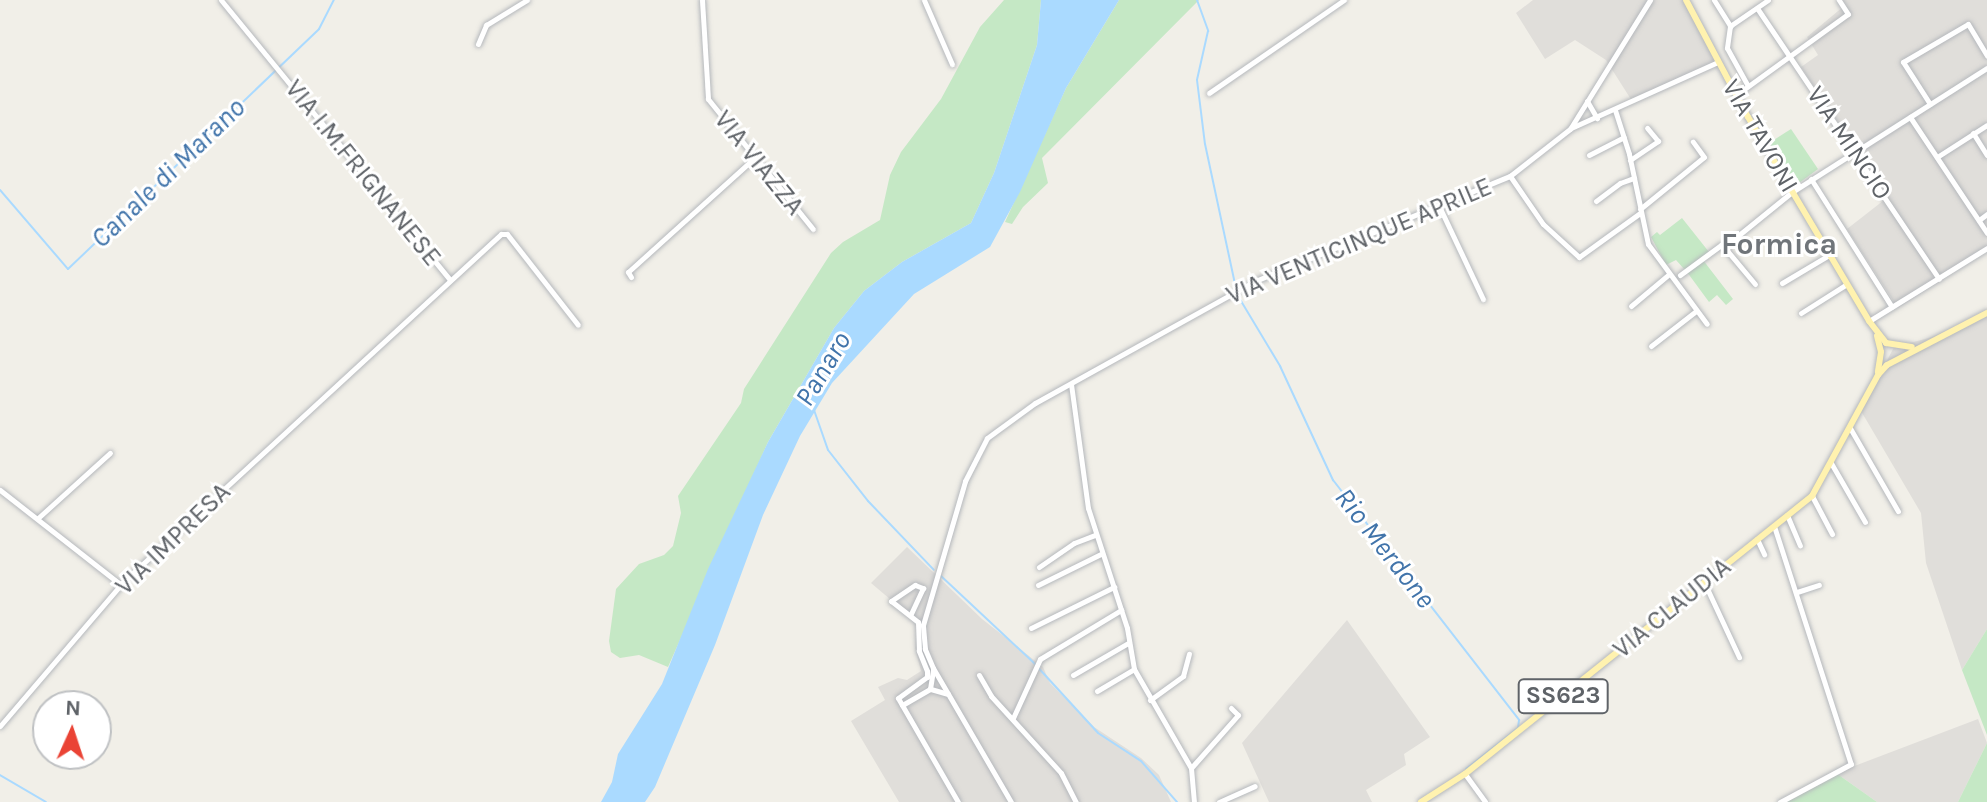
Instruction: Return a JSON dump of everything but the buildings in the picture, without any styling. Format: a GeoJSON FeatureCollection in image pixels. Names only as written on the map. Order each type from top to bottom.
{"type":"FeatureCollection","features":[{"type":"Feature","properties":{"kind":"main road","name":"VIA TAVONI"},"geometry":{"type":"LineString","coordinates":[[1686,0],[1736,95],[1829,255],[1874,329],[1893,346]]}},
{"type":"Feature","properties":{"kind":"main road","name":"VIA CLAUDIA"},"geometry":{"type":"LineString","coordinates":[[1884,364],[1987,313]]}},
{"type":"Feature","properties":{"kind":"main road"},"geometry":{"type":"LineString","coordinates":[[1874,329],[1884,364]]}},
{"type":"Feature","properties":{"kind":"main road","name":"VIA CLAUDIA"},"geometry":{"type":"LineString","coordinates":[[1421,802],[1465,774],[1812,496],[1893,346],[1919,345]]}},
{"type":"Feature","properties":{"kind":"street","name":"VIA I.M.FRIGNANESE"},"geometry":{"type":"LineString","coordinates":[[221,0],[450,280]]}},
{"type":"Feature","properties":{"kind":"street"},"geometry":{"type":"LineString","coordinates":[[478,44],[486,25],[527,0]]}},
{"type":"Feature","properties":{"kind":"street","name":"VIA VIAZZA"},"geometry":{"type":"LineString","coordinates":[[702,0],[708,99],[813,229]]}},
{"type":"Feature","properties":{"kind":"street"},"geometry":{"type":"LineString","coordinates":[[924,0],[952,64]]}},
{"type":"Feature","properties":{"kind":"street"},"geometry":{"type":"LineString","coordinates":[[1209,93],[1344,0]]}},
{"type":"Feature","properties":{"kind":"street","name":"VIA VENTICINQUE APRILE"},"geometry":{"type":"LineString","coordinates":[[933,668],[925,649],[923,625],[975,456],[1004,422],[1255,281],[1510,176],[1570,129],[1650,0]]}},
{"type":"Feature","properties":{"kind":"street"},"geometry":{"type":"LineString","coordinates":[[1570,129],[1717,60],[1727,48],[1730,26],[1714,0]]}},
{"type":"Feature","properties":{"kind":"street"},"geometry":{"type":"LineString","coordinates":[[1730,26],[1768,0]]}},
{"type":"Feature","properties":{"kind":"street"},"geometry":{"type":"LineString","coordinates":[[1736,95],[1848,14],[1839,0]]}},
{"type":"Feature","properties":{"kind":"street","name":"VIA MINCIO"},"geometry":{"type":"LineString","coordinates":[[1757,8],[1857,152],[1939,279]]}},
{"type":"Feature","properties":{"kind":"street"},"geometry":{"type":"LineString","coordinates":[[1930,104],[1903,62],[1968,24],[1987,56]]}},
{"type":"Feature","properties":{"kind":"street"},"geometry":{"type":"LineString","coordinates":[[1727,48],[1748,86]]}},
{"type":"Feature","properties":{"kind":"street"},"geometry":{"type":"LineString","coordinates":[[1724,247],[1811,179],[1987,68]]}},
{"type":"Feature","properties":{"kind":"street"},"geometry":{"type":"LineString","coordinates":[[1587,100],[1597,118]]}},
{"type":"Feature","properties":{"kind":"street"},"geometry":{"type":"LineString","coordinates":[[1615,110],[1630,160],[1648,244],[1707,324]]}},
{"type":"Feature","properties":{"kind":"street"},"geometry":{"type":"LineString","coordinates":[[1910,117],[1987,233]]}},
{"type":"Feature","properties":{"kind":"street"},"geometry":{"type":"LineString","coordinates":[[1937,157],[1987,125]]}},
{"type":"Feature","properties":{"kind":"street"},"geometry":{"type":"LineString","coordinates":[[1630,160],[1658,141],[1647,128]]}},
{"type":"Feature","properties":{"kind":"street"},"geometry":{"type":"LineString","coordinates":[[1973,133],[1987,155]]}},
{"type":"Feature","properties":{"kind":"street"},"geometry":{"type":"LineString","coordinates":[[1589,155],[1624,137]]}},
{"type":"Feature","properties":{"kind":"street"},"geometry":{"type":"LineString","coordinates":[[1510,176],[1543,224],[1579,257],[1592,251],[1704,157],[1693,142]]}},
{"type":"Feature","properties":{"kind":"street"},"geometry":{"type":"LineString","coordinates":[[631,277],[628,272],[754,158]]}},
{"type":"Feature","properties":{"kind":"street"},"geometry":{"type":"LineString","coordinates":[[1596,201],[1620,183],[1634,178]]}},
{"type":"Feature","properties":{"kind":"street"},"geometry":{"type":"LineString","coordinates":[[1811,179],[1892,307]]}},
{"type":"Feature","properties":{"kind":"street"},"geometry":{"type":"LineString","coordinates":[[1439,206],[1483,299]]}},
{"type":"Feature","properties":{"kind":"street"},"geometry":{"type":"LineString","coordinates":[[1979,220],[1987,214]]}},
{"type":"Feature","properties":{"kind":"street","name":"VIA I.M.FRIGNANESE"},"geometry":{"type":"LineString","coordinates":[[358,365],[501,234],[507,234],[578,325]]}},
{"type":"Feature","properties":{"kind":"street"},"geometry":{"type":"LineString","coordinates":[[1680,275],[1721,245],[1755,284]]}},
{"type":"Feature","properties":{"kind":"street"},"geometry":{"type":"LineString","coordinates":[[1869,321],[1987,248]]}},
{"type":"Feature","properties":{"kind":"street"},"geometry":{"type":"LineString","coordinates":[[1782,283],[1829,255]]}},
{"type":"Feature","properties":{"kind":"street"},"geometry":{"type":"LineString","coordinates":[[1631,306],[1668,275]]}},
{"type":"Feature","properties":{"kind":"street"},"geometry":{"type":"LineString","coordinates":[[1801,313],[1847,284]]}},
{"type":"Feature","properties":{"kind":"street"},"geometry":{"type":"LineString","coordinates":[[1651,346],[1696,311]]}},
{"type":"Feature","properties":{"kind":"street","name":"VIA IMPRESA"},"geometry":{"type":"LineString","coordinates":[[0,726],[121,585],[358,365]]}},
{"type":"Feature","properties":{"kind":"street"},"geometry":{"type":"LineString","coordinates":[[1071,384],[1082,474],[1095,535],[1121,610],[1134,669],[1191,768],[1194,802]]}},
{"type":"Feature","properties":{"kind":"street"},"geometry":{"type":"LineString","coordinates":[[1850,428],[1898,511]]}},
{"type":"Feature","properties":{"kind":"street"},"geometry":{"type":"LineString","coordinates":[[38,518],[110,453]]}},
{"type":"Feature","properties":{"kind":"street"},"geometry":{"type":"LineString","coordinates":[[1831,463],[1865,522]]}},
{"type":"Feature","properties":{"kind":"street"},"geometry":{"type":"LineString","coordinates":[[0,490],[121,585]]}},
{"type":"Feature","properties":{"kind":"street"},"geometry":{"type":"LineString","coordinates":[[1812,496],[1832,534]]}},
{"type":"Feature","properties":{"kind":"street"},"geometry":{"type":"LineString","coordinates":[[1787,515],[1800,545]]}},
{"type":"Feature","properties":{"kind":"street"},"geometry":{"type":"LineString","coordinates":[[1774,525],[1851,764],[1780,802]]}},
{"type":"Feature","properties":{"kind":"street"},"geometry":{"type":"LineString","coordinates":[[1039,567],[1074,543],[1095,535]]}},
{"type":"Feature","properties":{"kind":"street"},"geometry":{"type":"LineString","coordinates":[[1757,539],[1764,554]]}},
{"type":"Feature","properties":{"kind":"street"},"geometry":{"type":"LineString","coordinates":[[1038,585],[1101,554]]}},
{"type":"Feature","properties":{"kind":"street"},"geometry":{"type":"LineString","coordinates":[[1704,582],[1739,657]]}},
{"type":"Feature","properties":{"kind":"street"},"geometry":{"type":"LineString","coordinates":[[911,614],[923,588],[915,585],[891,601],[918,622],[917,638],[927,677],[898,698],[958,802]]}},
{"type":"Feature","properties":{"kind":"street"},"geometry":{"type":"LineString","coordinates":[[1797,592],[1819,585]]}},
{"type":"Feature","properties":{"kind":"street"},"geometry":{"type":"LineString","coordinates":[[1031,628],[1114,587]]}},
{"type":"Feature","properties":{"kind":"street"},"geometry":{"type":"LineString","coordinates":[[1013,718],[1037,666],[1050,649],[1121,610]]}},
{"type":"Feature","properties":{"kind":"street"},"geometry":{"type":"LineString","coordinates":[[1073,675],[1128,643]]}},
{"type":"Feature","properties":{"kind":"street"},"geometry":{"type":"LineString","coordinates":[[1150,700],[1183,676],[1189,654]]}},
{"type":"Feature","properties":{"kind":"street"},"geometry":{"type":"LineString","coordinates":[[930,689],[933,668]]}},
{"type":"Feature","properties":{"kind":"street"},"geometry":{"type":"LineString","coordinates":[[933,668],[1011,802]]}},
{"type":"Feature","properties":{"kind":"street"},"geometry":{"type":"LineString","coordinates":[[1097,691],[1134,669]]}},
{"type":"Feature","properties":{"kind":"street"},"geometry":{"type":"LineString","coordinates":[[979,675],[991,696],[1061,773],[1076,802]]}},
{"type":"Feature","properties":{"kind":"street"},"geometry":{"type":"LineString","coordinates":[[902,705],[930,689],[948,694]]}},
{"type":"Feature","properties":{"kind":"street"},"geometry":{"type":"LineString","coordinates":[[1191,768],[1238,715],[1231,708]]}},
{"type":"Feature","properties":{"kind":"street"},"geometry":{"type":"LineString","coordinates":[[1465,774],[1485,802]]}},
{"type":"Feature","properties":{"kind":"street"},"geometry":{"type":"LineString","coordinates":[[1219,802],[1255,786]]}},
{"type":"Feature","properties":{"kind":"shaded area"},"geometry":{"type":"Polygon","coordinates":[[[1533,0],[1689,0],[1720,63],[1632,101],[1606,60],[1575,40],[1545,59],[1516,13],[1533,0]]]}},
{"type":"Feature","properties":{"kind":"shaded area"},"geometry":{"type":"Polygon","coordinates":[[[1842,0],[1987,0],[1987,251],[1898,308],[1847,229],[1888,197],[1801,67],[1818,55],[1807,37],[1844,6],[1842,0]]]}},
{"type":"Feature","properties":{"kind":"shaded area"},"geometry":{"type":"Polygon","coordinates":[[[1987,314],[1987,629],[1962,670],[1926,563],[1921,513],[1861,411],[1894,347],[1929,338],[1987,314]]]}},
{"type":"Feature","properties":{"kind":"shaded area"},"geometry":{"type":"Polygon","coordinates":[[[907,547],[982,619],[1043,667],[1050,683],[1094,727],[1141,758],[1159,775],[1171,802],[899,802],[851,721],[885,700],[878,687],[898,678],[907,680],[921,671],[915,648],[917,622],[871,583],[907,547]]]}},
{"type":"Feature","properties":{"kind":"shaded area"},"geometry":{"type":"Polygon","coordinates":[[[1347,620],[1430,737],[1404,754],[1406,765],[1366,790],[1372,802],[1269,802],[1242,743],[1347,620]]]}},
{"type":"Feature","properties":{"kind":"shaded area"},"geometry":{"type":"Polygon","coordinates":[[[1978,719],[1987,743],[1958,802],[1877,802],[1836,773],[1978,719]]]}},
{"type":"Feature","properties":{"kind":"green space"},"geometry":{"type":"Polygon","coordinates":[[[1004,0],[1041,0],[1037,45],[994,173],[971,223],[902,262],[864,291],[834,328],[768,442],[668,667],[639,655],[620,658],[611,652],[609,641],[616,589],[639,564],[664,555],[673,546],[681,513],[678,496],[741,403],[744,389],[831,253],[843,242],[880,220],[890,175],[901,152],[941,99],[980,27],[1004,0]]]}},
{"type":"Feature","properties":{"kind":"green space"},"geometry":{"type":"Polygon","coordinates":[[[1119,0],[1199,0],[1042,158],[1048,183],[1023,207],[1012,224],[1005,222],[1066,88],[1119,0]]]}},
{"type":"Feature","properties":{"kind":"green space"},"geometry":{"type":"Polygon","coordinates":[[[1791,129],[1818,169],[1795,186],[1769,143],[1791,129]]]}},
{"type":"Feature","properties":{"kind":"green space"},"geometry":{"type":"Polygon","coordinates":[[[1682,218],[1709,252],[1685,270],[1676,260],[1666,265],[1651,237],[1657,232],[1660,235],[1682,218]]]}},
{"type":"Feature","properties":{"kind":"green space"},"geometry":{"type":"Polygon","coordinates":[[[1703,260],[1733,299],[1726,305],[1717,295],[1709,302],[1687,272],[1703,260]]]}},
{"type":"Feature","properties":{"kind":"green space"},"geometry":{"type":"Polygon","coordinates":[[[1987,629],[1987,735],[1962,670],[1987,629]]]}},
{"type":"Feature","properties":{"kind":"green space"},"geometry":{"type":"Polygon","coordinates":[[[1987,743],[1987,802],[1958,802],[1987,743]]]}},
{"type":"Feature","properties":{"kind":"green space"},"geometry":{"type":"Polygon","coordinates":[[[1836,773],[1877,802],[1780,802],[1836,773]]]}},
{"type":"Feature","properties":{"kind":"water","name":"Panaro"},"geometry":{"type":"Polygon","coordinates":[[[1041,0],[1119,0],[1066,88],[1020,192],[990,247],[914,294],[832,383],[800,436],[763,515],[715,645],[655,787],[645,802],[601,802],[612,782],[618,754],[662,684],[708,569],[768,442],[834,328],[864,291],[902,262],[971,223],[994,173],[1037,45],[1041,0]]]}},
{"type":"Feature","properties":{"kind":"waterway","name":"Canale di Marano"},"geometry":{"type":"LineString","coordinates":[[0,190],[68,269],[319,29],[334,0]]}},
{"type":"Feature","properties":{"kind":"waterway","name":"Rio Merdone"},"geometry":{"type":"LineString","coordinates":[[1197,0],[1208,31],[1197,80],[1205,144],[1236,288]]}},
{"type":"Feature","properties":{"kind":"waterway","name":"Rio Merdone"},"geometry":{"type":"LineString","coordinates":[[1238,296],[1280,366],[1333,480],[1519,720],[1518,728],[1466,769]]}},
{"type":"Feature","properties":{"kind":"waterway","name":"Panaro"},"geometry":{"type":"LineString","coordinates":[[814,410],[828,450],[868,501],[934,570]]}},
{"type":"Feature","properties":{"kind":"waterway"},"geometry":{"type":"LineString","coordinates":[[941,576],[1033,662],[1098,733],[1141,761],[1177,802]]}},
{"type":"Feature","properties":{"kind":"waterway"},"geometry":{"type":"LineString","coordinates":[[0,775],[46,802]]}},
{"type":"Feature","properties":{"kind":"district","name":"Formica"},"geometry":{"type":"Point","coordinates":[1779,244]}}]}
